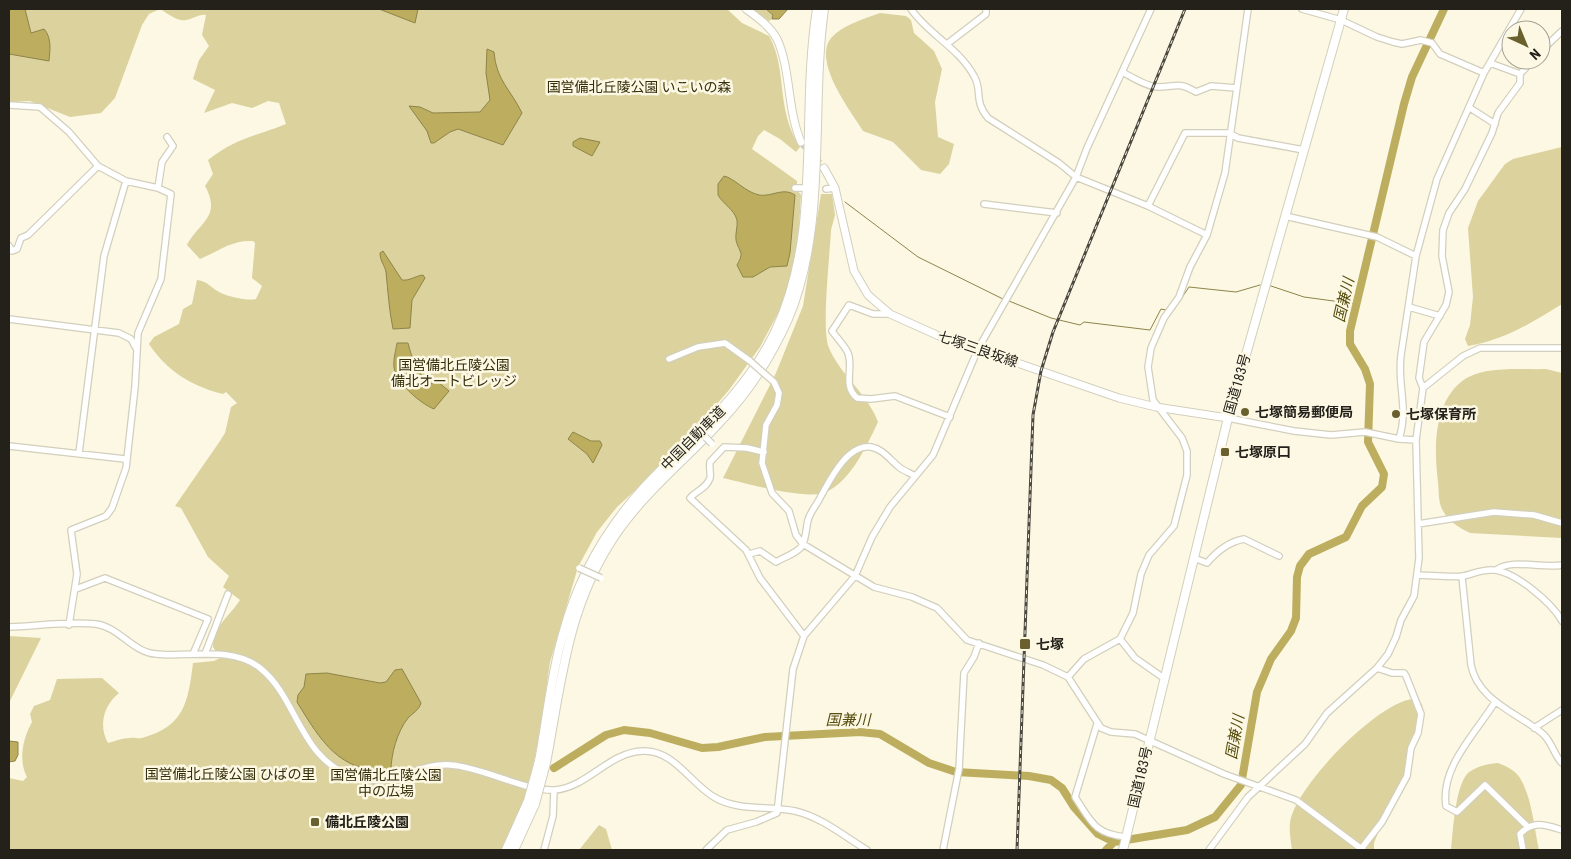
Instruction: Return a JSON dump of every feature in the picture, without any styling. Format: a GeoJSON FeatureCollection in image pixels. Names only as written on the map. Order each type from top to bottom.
{"type":"FeatureCollection","features":[{"type":"Feature","properties":{"kind":"highway","name":"中国自動車道"},"geometry":{"type":"LineString","coordinates":[[542,762],[562,635],[576,595],[594,557],[606,536],[640,492],[710,423],[738,391],[766,350],[789,299],[804,232],[810,71],[817,9]]}},
{"type":"Feature","properties":{"kind":"highway","name":"中国自動車道"},"geometry":{"type":"LineString","coordinates":[[514,850],[532,802],[568,637],[582,598],[600,559],[645,497],[715,428],[743,395],[771,354],[795,300],[804,269],[810,233],[818,71],[824,9]]}},
{"type":"Feature","properties":{"kind":"highway","name":"国道183号"},"geometry":{"type":"LineString","coordinates":[[1124,843],[1228,418],[1344,9]]}},
{"type":"Feature","properties":{"kind":"highway","name":"中国自動車道"},"geometry":{"type":"LineString","coordinates":[[506,850],[532,802]]}},
{"type":"Feature","properties":{"kind":"main road"},"geometry":{"type":"LineString","coordinates":[[746,9],[766,24],[776,38],[794,127],[801,142]]}},
{"type":"Feature","properties":{"kind":"main road","name":"七塚三良坂線"},"geometry":{"type":"LineString","coordinates":[[824,168],[835,188],[854,271],[868,294],[890,314],[911,325],[1120,398],[1156,407],[1228,418]]}},
{"type":"Feature","properties":{"kind":"street"},"geometry":{"type":"LineString","coordinates":[[910,9],[948,44],[974,75],[979,108],[988,118],[1076,176],[1148,206],[1207,235]]}},
{"type":"Feature","properties":{"kind":"street"},"geometry":{"type":"LineString","coordinates":[[948,44],[978,22],[986,14],[986,9]]}},
{"type":"Feature","properties":{"kind":"street"},"geometry":{"type":"LineString","coordinates":[[706,850],[727,830],[756,822],[777,813],[793,669],[804,636],[855,576],[872,537],[890,507],[933,455],[978,348],[1057,213],[1076,176],[1150,9]]}},
{"type":"Feature","properties":{"kind":"street"},"geometry":{"type":"LineString","coordinates":[[1068,677],[1084,659],[1102,647],[1120,639],[1133,613],[1141,574],[1149,555],[1174,526],[1187,475],[1186,445],[1156,407],[1153,400],[1148,367],[1151,348],[1164,318],[1179,297],[1190,267],[1207,235],[1225,173],[1229,133],[1248,9]]}},
{"type":"Feature","properties":{"kind":"street"},"geometry":{"type":"LineString","coordinates":[[1302,9],[1341,20],[1377,37],[1393,42],[1402,44],[1421,40],[1432,43],[1440,54],[1484,73]]}},
{"type":"Feature","properties":{"kind":"street"},"geometry":{"type":"LineString","coordinates":[[1399,439],[1404,406],[1399,370],[1416,256],[1437,178],[1470,108],[1484,73],[1521,9]]}},
{"type":"Feature","properties":{"kind":"street"},"geometry":{"type":"LineString","coordinates":[[1551,41],[1562,31]]}},
{"type":"Feature","properties":{"kind":"street"},"geometry":{"type":"LineString","coordinates":[[1490,62],[1520,74]]}},
{"type":"Feature","properties":{"kind":"street"},"geometry":{"type":"LineString","coordinates":[[1209,850],[1240,807],[1305,744],[1328,712],[1376,668],[1388,654],[1401,620],[1414,596],[1417,575],[1418,524],[1416,440],[1423,388],[1419,378],[1424,342],[1440,316],[1449,292],[1442,256],[1443,230],[1449,213],[1465,189],[1495,124],[1498,113],[1520,83],[1520,74],[1524,70]]}},
{"type":"Feature","properties":{"kind":"street"},"geometry":{"type":"LineString","coordinates":[[1122,72],[1158,87],[1168,84],[1185,86],[1196,92],[1211,86],[1236,88]]}},
{"type":"Feature","properties":{"kind":"street"},"geometry":{"type":"LineString","coordinates":[[9,104],[40,107],[69,132],[98,166],[126,181],[158,188],[171,194],[163,269],[157,293],[138,333],[135,387],[123,477],[110,512],[101,520],[71,530],[77,574],[69,625]]}},
{"type":"Feature","properties":{"kind":"street"},"geometry":{"type":"LineString","coordinates":[[1470,108],[1495,124]]}},
{"type":"Feature","properties":{"kind":"street"},"geometry":{"type":"LineString","coordinates":[[1148,206],[1185,133],[1229,133],[1238,138],[1304,150]]}},
{"type":"Feature","properties":{"kind":"street"},"geometry":{"type":"LineString","coordinates":[[158,188],[162,162],[173,146],[167,137]]}},
{"type":"Feature","properties":{"kind":"street"},"geometry":{"type":"LineString","coordinates":[[9,246],[12,251],[17,249],[21,238],[28,234],[98,166]]}},
{"type":"Feature","properties":{"kind":"street"},"geometry":{"type":"LineString","coordinates":[[79,454],[104,256],[126,181]]}},
{"type":"Feature","properties":{"kind":"street"},"geometry":{"type":"LineString","coordinates":[[795,188],[802,188]]}},
{"type":"Feature","properties":{"kind":"street"},"geometry":{"type":"LineString","coordinates":[[826,189],[835,188]]}},
{"type":"Feature","properties":{"kind":"street"},"geometry":{"type":"LineString","coordinates":[[984,204],[1057,213]]}},
{"type":"Feature","properties":{"kind":"street"},"geometry":{"type":"LineString","coordinates":[[1284,216],[1377,237],[1416,256]]}},
{"type":"Feature","properties":{"kind":"street"},"geometry":{"type":"LineString","coordinates":[[890,314],[873,314],[848,305],[832,331],[849,354],[848,380],[852,392],[857,398],[871,399],[895,396],[950,417]]}},
{"type":"Feature","properties":{"kind":"street"},"geometry":{"type":"LineString","coordinates":[[1409,307],[1440,316]]}},
{"type":"Feature","properties":{"kind":"street"},"geometry":{"type":"LineString","coordinates":[[9,319],[126,335],[134,342],[137,352]]}},
{"type":"Feature","properties":{"kind":"street"},"geometry":{"type":"LineString","coordinates":[[669,358],[698,347],[725,343],[774,382],[779,393],[777,405],[766,425],[762,463],[772,493],[789,511],[796,535],[803,544],[874,587],[930,604],[937,608],[967,640],[1043,665],[1068,677],[1097,724],[1111,732],[1135,734],[1224,774],[1296,800],[1362,849],[1382,822],[1407,776],[1411,748],[1421,714],[1414,692],[1404,673],[1392,673],[1376,668]]}},
{"type":"Feature","properties":{"kind":"street"},"geometry":{"type":"LineString","coordinates":[[1423,388],[1463,356],[1480,348],[1562,347]]}},
{"type":"Feature","properties":{"kind":"street"},"geometry":{"type":"LineString","coordinates":[[1228,418],[1331,435],[1368,433],[1416,440]]}},
{"type":"Feature","properties":{"kind":"street"},"geometry":{"type":"LineString","coordinates":[[695,426],[712,444],[715,456]]}},
{"type":"Feature","properties":{"kind":"street"},"geometry":{"type":"LineString","coordinates":[[9,446],[126,459]]}},
{"type":"Feature","properties":{"kind":"street"},"geometry":{"type":"LineString","coordinates":[[764,452],[728,446],[715,456],[709,465],[709,480],[704,488],[696,491],[690,498],[749,554],[760,578],[804,636]]}},
{"type":"Feature","properties":{"kind":"street"},"geometry":{"type":"LineString","coordinates":[[749,554],[760,551],[776,562],[797,551],[803,544],[811,512],[828,480],[834,470],[854,453],[872,447],[883,452],[899,467],[915,476]]}},
{"type":"Feature","properties":{"kind":"street"},"geometry":{"type":"LineString","coordinates":[[1418,524],[1494,512],[1534,516],[1562,523]]}},
{"type":"Feature","properties":{"kind":"street"},"geometry":{"type":"LineString","coordinates":[[1194,558],[1207,563],[1216,552],[1230,543],[1244,539],[1279,556]]}},
{"type":"Feature","properties":{"kind":"street"},"geometry":{"type":"LineString","coordinates":[[1417,575],[1462,577],[1483,570],[1496,570],[1511,564],[1550,567],[1562,565]]}},
{"type":"Feature","properties":{"kind":"street"},"geometry":{"type":"LineString","coordinates":[[579,568],[601,578]]}},
{"type":"Feature","properties":{"kind":"street"},"geometry":{"type":"LineString","coordinates":[[1496,570],[1519,581],[1548,603],[1562,621]]}},
{"type":"Feature","properties":{"kind":"street"},"geometry":{"type":"LineString","coordinates":[[1462,577],[1472,670],[1482,688],[1495,702],[1534,728],[1548,740],[1562,763]]}},
{"type":"Feature","properties":{"kind":"street"},"geometry":{"type":"LineString","coordinates":[[76,588],[105,578],[208,619],[193,654]]}},
{"type":"Feature","properties":{"kind":"street"},"geometry":{"type":"LineString","coordinates":[[205,654],[228,594]]}},
{"type":"Feature","properties":{"kind":"street"},"geometry":{"type":"LineString","coordinates":[[9,627],[97,624],[104,626],[143,652],[236,657],[259,668],[274,684],[308,740],[330,764],[354,777],[372,780],[393,779],[431,766],[451,765],[554,790],[581,780],[617,758],[643,751],[656,753],[675,763],[714,797],[726,802],[749,807],[778,807],[798,812],[818,820],[867,850]]}},
{"type":"Feature","properties":{"kind":"street"},"geometry":{"type":"LineString","coordinates":[[1120,639],[1135,658],[1165,679]]}},
{"type":"Feature","properties":{"kind":"street"},"geometry":{"type":"LineString","coordinates":[[943,850],[959,768],[964,673],[974,658],[979,643]]}},
{"type":"Feature","properties":{"kind":"street"},"geometry":{"type":"LineString","coordinates":[[1495,702],[1455,761],[1446,785],[1446,806],[1457,812],[1486,785],[1527,826]]}},
{"type":"Feature","properties":{"kind":"street"},"geometry":{"type":"LineString","coordinates":[[1534,728],[1562,710]]}},
{"type":"Feature","properties":{"kind":"street"},"geometry":{"type":"LineString","coordinates":[[1097,724],[1074,797],[1099,830],[1124,843]]}},
{"type":"Feature","properties":{"kind":"street"},"geometry":{"type":"LineString","coordinates":[[544,850],[553,816],[554,790]]}},
{"type":"Feature","properties":{"kind":"street"},"geometry":{"type":"LineString","coordinates":[[1523,850],[1520,834],[1527,826],[1537,824],[1562,830]]}},
{"type":"Feature","properties":{"kind":"green space"},"geometry":{"type":"Polygon","coordinates":[[[9,9],[160,9],[149,14],[142,25],[115,98],[101,113],[70,117],[30,101],[9,102],[9,9]]]}},
{"type":"Feature","properties":{"kind":"green space"},"geometry":{"type":"Polygon","coordinates":[[[160,9],[727,9],[742,23],[769,36],[775,49],[787,118],[792,133],[800,147],[796,152],[780,139],[764,130],[758,136],[752,149],[797,181],[797,190],[801,195],[798,244],[786,298],[760,347],[729,390],[653,474],[617,507],[597,532],[578,567],[550,662],[539,739],[525,800],[502,850],[9,850],[9,778],[23,781],[27,777],[22,756],[26,735],[32,722],[30,714],[34,706],[50,700],[57,679],[102,678],[119,693],[106,709],[104,716],[103,729],[108,743],[125,738],[142,738],[156,733],[167,727],[182,711],[189,689],[193,663],[214,661],[228,654],[217,653],[213,647],[214,639],[220,627],[240,600],[223,587],[229,576],[208,557],[181,508],[175,506],[225,433],[231,407],[237,403],[226,392],[223,394],[200,387],[172,370],[149,344],[154,337],[179,324],[183,309],[192,304],[197,280],[229,296],[256,299],[262,286],[252,278],[255,243],[253,241],[232,244],[200,259],[187,245],[210,212],[210,196],[205,186],[213,174],[208,160],[228,146],[286,124],[279,103],[268,101],[252,108],[232,103],[204,113],[215,90],[193,79],[199,60],[209,46],[202,35],[206,15],[180,20],[160,9]]]}},
{"type":"Feature","properties":{"kind":"green space"},"geometry":{"type":"Polygon","coordinates":[[[751,9],[766,9],[773,15],[772,19],[769,21],[751,9]]]}},
{"type":"Feature","properties":{"kind":"green space"},"geometry":{"type":"Polygon","coordinates":[[[880,13],[906,16],[911,20],[914,33],[934,51],[942,69],[935,102],[938,137],[954,144],[949,164],[940,174],[921,170],[893,142],[863,131],[842,98],[829,71],[826,58],[827,47],[832,37],[848,26],[880,13]]]}},
{"type":"Feature","properties":{"kind":"green space"},"geometry":{"type":"Polygon","coordinates":[[[1562,147],[1562,304],[1529,324],[1505,335],[1468,346],[1465,339],[1470,325],[1473,297],[1468,228],[1478,201],[1505,164],[1513,159],[1562,147]]]}},
{"type":"Feature","properties":{"kind":"green space"},"geometry":{"type":"Polygon","coordinates":[[[821,194],[832,194],[835,215],[831,230],[826,310],[829,348],[840,367],[874,412],[878,422],[857,462],[835,487],[817,494],[791,493],[723,478],[776,373],[803,306],[821,194]]]}},
{"type":"Feature","properties":{"kind":"green space"},"geometry":{"type":"Polygon","coordinates":[[[1502,369],[1546,369],[1562,373],[1562,538],[1470,533],[1450,520],[1444,513],[1440,503],[1436,442],[1440,415],[1445,403],[1461,382],[1480,373],[1502,369]]]}},
{"type":"Feature","properties":{"kind":"green space"},"geometry":{"type":"Polygon","coordinates":[[[9,636],[41,638],[9,703],[9,636]]]}},
{"type":"Feature","properties":{"kind":"green space"},"geometry":{"type":"Polygon","coordinates":[[[1414,699],[1422,704],[1419,733],[1405,773],[1374,843],[1374,850],[1292,850],[1290,823],[1295,808],[1306,789],[1322,769],[1360,729],[1399,703],[1414,699]]]}},
{"type":"Feature","properties":{"kind":"green space"},"geometry":{"type":"Polygon","coordinates":[[[1498,763],[1516,773],[1524,786],[1530,804],[1539,850],[1451,850],[1457,798],[1464,779],[1468,773],[1475,769],[1498,763]]]}},
{"type":"Feature","properties":{"kind":"green space"},"geometry":{"type":"Polygon","coordinates":[[[599,825],[606,829],[612,850],[579,850],[599,825]]]}},
{"type":"Feature","properties":{"kind":"shaded area"},"geometry":{"type":"Polygon","coordinates":[[[9,9],[25,9],[31,33],[44,29],[49,40],[49,61],[9,54],[9,9]]]}},
{"type":"Feature","properties":{"kind":"shaded area"},"geometry":{"type":"Polygon","coordinates":[[[379,9],[418,9],[415,23],[379,9]]]}},
{"type":"Feature","properties":{"kind":"shaded area"},"geometry":{"type":"Polygon","coordinates":[[[766,9],[788,9],[779,19],[772,19],[773,15],[766,9]]]}},
{"type":"Feature","properties":{"kind":"shaded area"},"geometry":{"type":"Polygon","coordinates":[[[487,49],[494,52],[495,62],[501,78],[522,113],[503,145],[458,129],[431,143],[427,131],[409,106],[420,107],[433,113],[480,112],[490,100],[486,73],[487,49]]]}},
{"type":"Feature","properties":{"kind":"shaded area"},"geometry":{"type":"Polygon","coordinates":[[[580,138],[600,142],[592,156],[573,146],[573,142],[580,138]]]}},
{"type":"Feature","properties":{"kind":"shaded area"},"geometry":{"type":"Polygon","coordinates":[[[724,176],[759,195],[786,192],[795,195],[790,253],[787,266],[770,267],[753,277],[743,277],[737,265],[741,252],[736,240],[737,220],[718,195],[718,184],[724,176]]]}},
{"type":"Feature","properties":{"kind":"shaded area"},"geometry":{"type":"Polygon","coordinates":[[[383,251],[402,280],[423,275],[425,278],[412,300],[410,328],[393,329],[386,272],[380,256],[380,253],[383,251]]]}},
{"type":"Feature","properties":{"kind":"shaded area"},"geometry":{"type":"Polygon","coordinates":[[[397,343],[408,343],[416,365],[430,384],[438,382],[449,391],[434,409],[422,402],[404,386],[395,373],[394,358],[397,343]]]}},
{"type":"Feature","properties":{"kind":"shaded area"},"geometry":{"type":"Polygon","coordinates":[[[573,432],[591,441],[600,441],[602,445],[593,463],[587,454],[568,439],[573,432]]]}},
{"type":"Feature","properties":{"kind":"shaded area"},"geometry":{"type":"Polygon","coordinates":[[[402,669],[421,703],[417,710],[408,718],[398,736],[393,750],[391,771],[358,767],[334,752],[314,730],[297,702],[298,695],[304,687],[306,674],[327,673],[380,683],[386,682],[395,670],[402,669]]]}},
{"type":"Feature","properties":{"kind":"shaded area"},"geometry":{"type":"Polygon","coordinates":[[[9,741],[18,742],[18,755],[15,761],[9,762],[9,741]]]}},
{"type":"Feature","properties":{"kind":"waterway","name":"国兼川"},"geometry":{"type":"LineString","coordinates":[[554,768],[606,735],[624,730],[650,733],[702,748],[718,747],[765,737],[860,732],[880,734],[929,763],[956,772],[1029,776],[1051,780],[1062,788],[1074,807],[1098,834],[1114,842],[1187,830],[1215,817],[1241,785],[1257,692],[1271,659],[1291,631],[1296,618],[1297,577],[1300,566],[1309,554],[1346,537],[1362,506],[1382,487],[1384,474],[1368,442],[1370,384],[1365,369],[1350,344],[1350,331],[1404,104],[1412,77],[1444,9]]}},
{"type":"Feature","properties":{"kind":"waterway"},"geometry":{"type":"LineString","coordinates":[[845,202],[918,257],[1003,299]]}},
{"type":"Feature","properties":{"kind":"waterway"},"geometry":{"type":"LineString","coordinates":[[1173,311],[1189,287],[1236,292],[1260,285]]}},
{"type":"Feature","properties":{"kind":"waterway"},"geometry":{"type":"LineString","coordinates":[[1268,285],[1304,297],[1356,304]]}},
{"type":"Feature","properties":{"kind":"waterway"},"geometry":{"type":"LineString","coordinates":[[1009,301],[1051,318],[1080,325],[1084,322],[1150,330],[1161,309],[1166,310]]}},
{"type":"Feature","properties":{"kind":"waterway"},"geometry":{"type":"LineString","coordinates":[[1106,850],[1114,842]]}},
{"type":"Feature","properties":{"kind":"tunnel"},"geometry":{"type":"LineString","coordinates":[[801,142],[824,168]]}},
{"type":"Feature","properties":{"kind":"railway"},"geometry":{"type":"LineString","coordinates":[[1017,850],[1033,415],[1041,371],[1053,332],[1185,9]]}},
{"type":"Feature","properties":{"kind":"place","name":"七塚簡易郵便局"},"geometry":{"type":"Point","coordinates":[1245,412]}},
{"type":"Feature","properties":{"kind":"place","name":"七塚保育所"},"geometry":{"type":"Point","coordinates":[1396,414]}},
{"type":"Feature","properties":{"kind":"place","name":"七塚原口"},"geometry":{"type":"Point","coordinates":[1225,452]}},
{"type":"Feature","properties":{"kind":"place","name":"七塚"},"geometry":{"type":"Point","coordinates":[1025,644]}},
{"type":"Feature","properties":{"kind":"place","name":"備北丘陵公園"},"geometry":{"type":"Point","coordinates":[315,822]}},
{"type":"Feature","properties":{"kind":"park label","name":"国営備北丘陵公園 いこいの森"},"geometry":{"type":"Point","coordinates":[639,87]}},
{"type":"Feature","properties":{"kind":"park label","name":"国営備北丘陵公園 備北オートビレッジ"},"geometry":{"type":"Point","coordinates":[454,374]}},
{"type":"Feature","properties":{"kind":"park label","name":"国営備北丘陵公園 ひばの里"},"geometry":{"type":"Point","coordinates":[230,774]}},
{"type":"Feature","properties":{"kind":"park label","name":"国営備北丘陵公園 中の広場"},"geometry":{"type":"Point","coordinates":[386,784]}}]}
